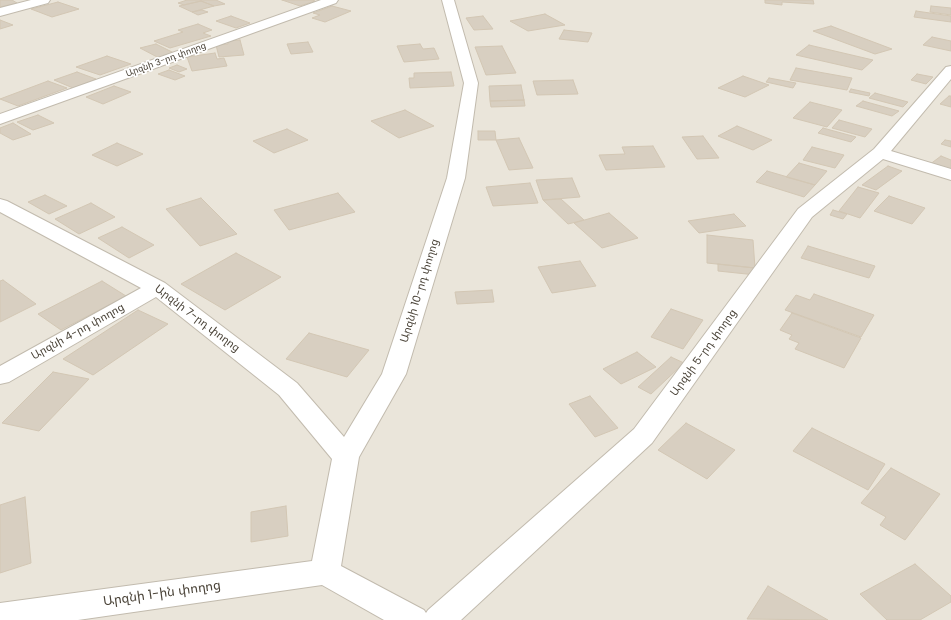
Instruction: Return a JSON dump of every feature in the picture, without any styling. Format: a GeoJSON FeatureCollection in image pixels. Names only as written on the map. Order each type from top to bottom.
{"type":"FeatureCollection","features":[{"type":"Feature","properties":{"kind":"street"},"geometry":{"type":"LineString","coordinates":[[0,12],[44,0]]}},
{"type":"Feature","properties":{"kind":"street","name":"Արզնի 3-րդ փողոց"},"geometry":{"type":"LineString","coordinates":[[0,119],[332,0]]}},
{"type":"Feature","properties":{"kind":"street","name":"Արզնի 10-րդ փողոց"},"geometry":{"type":"LineString","coordinates":[[325,572],[346,456],[394,374],[456,178],[471,83],[448,0]]}},
{"type":"Feature","properties":{"kind":"street","name":"Արզնի 5-րդ փողոց"},"geometry":{"type":"LineString","coordinates":[[439,620],[643,436],[805,213],[880,154],[947,80]]}},
{"type":"Feature","properties":{"kind":"street"},"geometry":{"type":"LineString","coordinates":[[880,154],[951,175]]}},
{"type":"Feature","properties":{"kind":"street","name":"Արզնի 7-րդ փողոց"},"geometry":{"type":"LineString","coordinates":[[0,205],[157,288],[288,389],[346,456]]}},
{"type":"Feature","properties":{"kind":"street","name":"Արզնի 4-րդ փողոց"},"geometry":{"type":"LineString","coordinates":[[0,376],[157,288]]}},
{"type":"Feature","properties":{"kind":"street"},"geometry":{"type":"LineString","coordinates":[[325,572],[413,620]]}},
{"type":"Feature","properties":{"kind":"street","name":"Արզնի 1-ին փողոց"},"geometry":{"type":"LineString","coordinates":[[0,617],[325,572]]}},
{"type":"Feature","properties":{"kind":"shaded area"},"geometry":{"type":"Polygon","coordinates":[[[0,0],[951,0],[951,620],[0,620],[0,0]]]}},
{"type":"Feature","properties":{"kind":"building"},"geometry":{"type":"Polygon","coordinates":[[[0,0],[12,0],[17,3],[0,7],[0,0]]]}},
{"type":"Feature","properties":{"kind":"building"},"geometry":{"type":"Polygon","coordinates":[[[187,0],[216,0],[225,4],[214,6],[201,1],[184,5],[178,3],[187,0]]]}},
{"type":"Feature","properties":{"kind":"building"},"geometry":{"type":"Polygon","coordinates":[[[282,0],[312,0],[315,1],[300,6],[282,0]]]}},
{"type":"Feature","properties":{"kind":"building"},"geometry":{"type":"Polygon","coordinates":[[[765,0],[813,0],[814,4],[782,2],[782,5],[765,3],[765,0]]]}},
{"type":"Feature","properties":{"kind":"building"},"geometry":{"type":"Polygon","coordinates":[[[201,1],[214,6],[192,12],[179,6],[201,1]]]}},
{"type":"Feature","properties":{"kind":"building"},"geometry":{"type":"Polygon","coordinates":[[[58,2],[79,9],[52,17],[31,9],[58,2]]]}},
{"type":"Feature","properties":{"kind":"building"},"geometry":{"type":"Polygon","coordinates":[[[332,6],[351,11],[325,22],[312,18],[320,15],[313,13],[332,6]]]}},
{"type":"Feature","properties":{"kind":"building"},"geometry":{"type":"Polygon","coordinates":[[[931,6],[951,8],[951,15],[930,12],[931,6]]]}},
{"type":"Feature","properties":{"kind":"building"},"geometry":{"type":"Polygon","coordinates":[[[202,10],[208,12],[198,15],[192,12],[202,10]]]}},
{"type":"Feature","properties":{"kind":"building"},"geometry":{"type":"Polygon","coordinates":[[[916,11],[951,16],[951,22],[914,17],[916,11]]]}},
{"type":"Feature","properties":{"kind":"building"},"geometry":{"type":"Polygon","coordinates":[[[545,14],[565,25],[528,31],[510,21],[545,14]]]}},
{"type":"Feature","properties":{"kind":"building"},"geometry":{"type":"Polygon","coordinates":[[[231,16],[250,23],[236,28],[216,21],[231,16]]]}},
{"type":"Feature","properties":{"kind":"building"},"geometry":{"type":"Polygon","coordinates":[[[483,16],[493,29],[474,30],[466,18],[483,16]]]}},
{"type":"Feature","properties":{"kind":"building"},"geometry":{"type":"Polygon","coordinates":[[[0,20],[13,25],[0,29],[0,20]]]}},
{"type":"Feature","properties":{"kind":"building"},"geometry":{"type":"Polygon","coordinates":[[[198,24],[212,30],[203,33],[211,36],[170,48],[154,41],[183,32],[178,30],[198,24]]]}},
{"type":"Feature","properties":{"kind":"building"},"geometry":{"type":"Polygon","coordinates":[[[831,26],[892,49],[875,54],[813,31],[831,26]]]}},
{"type":"Feature","properties":{"kind":"building"},"geometry":{"type":"Polygon","coordinates":[[[564,30],[592,33],[588,42],[559,39],[564,30]]]}},
{"type":"Feature","properties":{"kind":"building"},"geometry":{"type":"Polygon","coordinates":[[[932,37],[951,41],[951,51],[923,45],[932,37]]]}},
{"type":"Feature","properties":{"kind":"building"},"geometry":{"type":"Polygon","coordinates":[[[240,40],[244,55],[219,57],[216,45],[228,44],[228,41],[240,40]]]}},
{"type":"Feature","properties":{"kind":"building"},"geometry":{"type":"Polygon","coordinates":[[[308,42],[313,52],[291,54],[287,44],[308,42]]]}},
{"type":"Feature","properties":{"kind":"building"},"geometry":{"type":"Polygon","coordinates":[[[156,44],[174,53],[159,58],[140,48],[156,44]]]}},
{"type":"Feature","properties":{"kind":"building"},"geometry":{"type":"Polygon","coordinates":[[[420,44],[423,49],[434,48],[439,59],[404,62],[397,46],[420,44]]]}},
{"type":"Feature","properties":{"kind":"building"},"geometry":{"type":"Polygon","coordinates":[[[809,45],[873,60],[862,70],[796,55],[809,45]]]}},
{"type":"Feature","properties":{"kind":"building"},"geometry":{"type":"Polygon","coordinates":[[[502,46],[516,73],[486,75],[475,47],[502,46]]]}},
{"type":"Feature","properties":{"kind":"building"},"geometry":{"type":"Polygon","coordinates":[[[215,53],[217,59],[224,58],[227,66],[192,71],[187,57],[215,53]]]}},
{"type":"Feature","properties":{"kind":"building"},"geometry":{"type":"Polygon","coordinates":[[[107,56],[131,64],[100,75],[76,67],[107,56]]]}},
{"type":"Feature","properties":{"kind":"building"},"geometry":{"type":"Polygon","coordinates":[[[177,65],[187,69],[179,72],[169,68],[177,65]]]}},
{"type":"Feature","properties":{"kind":"building"},"geometry":{"type":"Polygon","coordinates":[[[796,68],[852,78],[847,90],[790,80],[796,68]]]}},
{"type":"Feature","properties":{"kind":"building"},"geometry":{"type":"Polygon","coordinates":[[[169,70],[185,76],[175,80],[158,74],[169,70]]]}},
{"type":"Feature","properties":{"kind":"building"},"geometry":{"type":"Polygon","coordinates":[[[77,72],[96,79],[73,88],[54,80],[77,72]]]}},
{"type":"Feature","properties":{"kind":"building"},"geometry":{"type":"Polygon","coordinates":[[[451,72],[454,86],[410,88],[409,78],[414,78],[414,73],[451,72]]]}},
{"type":"Feature","properties":{"kind":"building"},"geometry":{"type":"Polygon","coordinates":[[[917,74],[933,77],[926,84],[911,80],[917,74]]]}},
{"type":"Feature","properties":{"kind":"building"},"geometry":{"type":"Polygon","coordinates":[[[743,76],[769,85],[745,97],[718,88],[743,76]]]}},
{"type":"Feature","properties":{"kind":"building"},"geometry":{"type":"Polygon","coordinates":[[[769,78],[796,83],[793,88],[766,82],[769,78]]]}},
{"type":"Feature","properties":{"kind":"building"},"geometry":{"type":"Polygon","coordinates":[[[573,80],[578,94],[537,95],[533,81],[573,80]]]}},
{"type":"Feature","properties":{"kind":"building"},"geometry":{"type":"Polygon","coordinates":[[[48,81],[67,88],[18,106],[0,99],[48,81]]]}},
{"type":"Feature","properties":{"kind":"building"},"geometry":{"type":"Polygon","coordinates":[[[521,85],[524,100],[490,101],[489,86],[521,85]]]}},
{"type":"Feature","properties":{"kind":"building"},"geometry":{"type":"Polygon","coordinates":[[[114,86],[131,92],[103,104],[86,97],[114,86]]]}},
{"type":"Feature","properties":{"kind":"building"},"geometry":{"type":"Polygon","coordinates":[[[851,89],[870,93],[869,96],[849,92],[851,89]]]}},
{"type":"Feature","properties":{"kind":"building"},"geometry":{"type":"Polygon","coordinates":[[[875,93],[908,102],[903,107],[869,98],[875,93]]]}},
{"type":"Feature","properties":{"kind":"building"},"geometry":{"type":"Polygon","coordinates":[[[951,96],[951,107],[940,104],[951,96]]]}},
{"type":"Feature","properties":{"kind":"building"},"geometry":{"type":"Polygon","coordinates":[[[524,100],[525,106],[491,107],[490,101],[524,100]]]}},
{"type":"Feature","properties":{"kind":"building"},"geometry":{"type":"Polygon","coordinates":[[[863,101],[899,111],[892,116],[856,106],[863,101]]]}},
{"type":"Feature","properties":{"kind":"building"},"geometry":{"type":"Polygon","coordinates":[[[810,102],[842,110],[827,127],[793,118],[810,102]]]}},
{"type":"Feature","properties":{"kind":"building"},"geometry":{"type":"Polygon","coordinates":[[[405,110],[434,126],[399,138],[371,121],[405,110]]]}},
{"type":"Feature","properties":{"kind":"building"},"geometry":{"type":"Polygon","coordinates":[[[38,115],[54,123],[33,130],[17,122],[38,115]]]}},
{"type":"Feature","properties":{"kind":"building"},"geometry":{"type":"Polygon","coordinates":[[[839,120],[872,129],[865,137],[832,128],[839,120]]]}},
{"type":"Feature","properties":{"kind":"building"},"geometry":{"type":"Polygon","coordinates":[[[13,123],[31,134],[13,140],[0,133],[0,128],[13,123]]]}},
{"type":"Feature","properties":{"kind":"building"},"geometry":{"type":"Polygon","coordinates":[[[737,126],[772,140],[753,150],[718,136],[737,126]]]}},
{"type":"Feature","properties":{"kind":"building"},"geometry":{"type":"Polygon","coordinates":[[[823,128],[856,137],[851,142],[818,133],[823,128]]]}},
{"type":"Feature","properties":{"kind":"building"},"geometry":{"type":"Polygon","coordinates":[[[287,129],[308,140],[274,153],[253,141],[287,129]]]}},
{"type":"Feature","properties":{"kind":"building"},"geometry":{"type":"Polygon","coordinates":[[[478,131],[495,131],[496,140],[478,140],[478,131]]]}},
{"type":"Feature","properties":{"kind":"building"},"geometry":{"type":"Polygon","coordinates":[[[703,136],[719,158],[697,159],[682,137],[703,136]]]}},
{"type":"Feature","properties":{"kind":"building"},"geometry":{"type":"Polygon","coordinates":[[[519,138],[533,168],[509,170],[496,140],[519,138]]]}},
{"type":"Feature","properties":{"kind":"building"},"geometry":{"type":"Polygon","coordinates":[[[945,140],[951,141],[951,147],[941,144],[945,140]]]}},
{"type":"Feature","properties":{"kind":"building"},"geometry":{"type":"Polygon","coordinates":[[[117,143],[143,154],[117,166],[92,155],[117,143]]]}},
{"type":"Feature","properties":{"kind":"building"},"geometry":{"type":"Polygon","coordinates":[[[653,146],[665,167],[606,170],[599,155],[625,154],[622,147],[653,146]]]}},
{"type":"Feature","properties":{"kind":"building"},"geometry":{"type":"Polygon","coordinates":[[[812,147],[844,155],[835,168],[803,160],[812,147]]]}},
{"type":"Feature","properties":{"kind":"building"},"geometry":{"type":"Polygon","coordinates":[[[941,156],[951,160],[951,172],[929,165],[941,156]]]}},
{"type":"Feature","properties":{"kind":"building"},"geometry":{"type":"Polygon","coordinates":[[[799,163],[827,171],[815,185],[786,177],[799,163]]]}},
{"type":"Feature","properties":{"kind":"building"},"geometry":{"type":"Polygon","coordinates":[[[888,166],[902,171],[876,190],[862,185],[888,166]]]}},
{"type":"Feature","properties":{"kind":"building"},"geometry":{"type":"Polygon","coordinates":[[[767,171],[815,185],[804,197],[756,182],[767,171]]]}},
{"type":"Feature","properties":{"kind":"building"},"geometry":{"type":"Polygon","coordinates":[[[572,178],[580,197],[543,200],[536,180],[572,178]]]}},
{"type":"Feature","properties":{"kind":"building"},"geometry":{"type":"Polygon","coordinates":[[[530,183],[538,203],[493,206],[486,187],[530,183]]]}},
{"type":"Feature","properties":{"kind":"building"},"geometry":{"type":"Polygon","coordinates":[[[858,187],[879,193],[860,218],[839,211],[858,187]]]}},
{"type":"Feature","properties":{"kind":"building"},"geometry":{"type":"Polygon","coordinates":[[[338,193],[355,212],[289,230],[274,210],[338,193]]]}},
{"type":"Feature","properties":{"kind":"building"},"geometry":{"type":"Polygon","coordinates":[[[45,195],[67,206],[49,214],[28,202],[45,195]]]}},
{"type":"Feature","properties":{"kind":"building"},"geometry":{"type":"Polygon","coordinates":[[[889,196],[925,208],[912,224],[874,211],[889,196]]]}},
{"type":"Feature","properties":{"kind":"building"},"geometry":{"type":"Polygon","coordinates":[[[201,198],[237,234],[200,246],[166,209],[201,198]]]}},
{"type":"Feature","properties":{"kind":"building"},"geometry":{"type":"Polygon","coordinates":[[[561,199],[584,220],[568,224],[543,200],[561,199]]]}},
{"type":"Feature","properties":{"kind":"building"},"geometry":{"type":"Polygon","coordinates":[[[91,203],[115,217],[79,234],[55,219],[91,203]]]}},
{"type":"Feature","properties":{"kind":"building"},"geometry":{"type":"Polygon","coordinates":[[[833,210],[847,214],[843,219],[830,215],[833,210]]]}},
{"type":"Feature","properties":{"kind":"building"},"geometry":{"type":"Polygon","coordinates":[[[609,213],[638,238],[602,248],[574,223],[609,213]]]}},
{"type":"Feature","properties":{"kind":"building"},"geometry":{"type":"Polygon","coordinates":[[[734,214],[746,226],[699,233],[688,221],[734,214]]]}},
{"type":"Feature","properties":{"kind":"building"},"geometry":{"type":"Polygon","coordinates":[[[122,227],[154,245],[129,258],[98,238],[122,227]]]}},
{"type":"Feature","properties":{"kind":"building"},"geometry":{"type":"Polygon","coordinates":[[[707,235],[753,240],[755,268],[707,263],[707,235]]]}},
{"type":"Feature","properties":{"kind":"building"},"geometry":{"type":"Polygon","coordinates":[[[808,246],[875,266],[869,278],[801,258],[808,246]]]}},
{"type":"Feature","properties":{"kind":"building"},"geometry":{"type":"Polygon","coordinates":[[[236,253],[281,277],[225,310],[181,284],[236,253]]]}},
{"type":"Feature","properties":{"kind":"building"},"geometry":{"type":"Polygon","coordinates":[[[580,261],[596,286],[552,293],[538,267],[580,261]]]}},
{"type":"Feature","properties":{"kind":"building"},"geometry":{"type":"Polygon","coordinates":[[[718,264],[755,268],[756,275],[718,271],[718,264]]]}},
{"type":"Feature","properties":{"kind":"building"},"geometry":{"type":"Polygon","coordinates":[[[3,280],[36,304],[0,322],[0,281],[3,280]]]}},
{"type":"Feature","properties":{"kind":"building"},"geometry":{"type":"Polygon","coordinates":[[[102,281],[126,296],[61,330],[38,314],[102,281]]]}},
{"type":"Feature","properties":{"kind":"building"},"geometry":{"type":"Polygon","coordinates":[[[492,290],[494,302],[457,304],[455,292],[492,290]]]}},
{"type":"Feature","properties":{"kind":"building"},"geometry":{"type":"Polygon","coordinates":[[[814,294],[874,315],[861,337],[785,310],[796,295],[810,300],[814,294]]]}},
{"type":"Feature","properties":{"kind":"building"},"geometry":{"type":"Polygon","coordinates":[[[671,309],[703,320],[683,349],[651,337],[671,309]]]}},
{"type":"Feature","properties":{"kind":"building"},"geometry":{"type":"Polygon","coordinates":[[[138,310],[168,324],[93,375],[63,359],[138,310]]]}},
{"type":"Feature","properties":{"kind":"building"},"geometry":{"type":"Polygon","coordinates":[[[792,313],[861,338],[844,368],[795,349],[799,343],[789,339],[792,335],[780,330],[792,313]]]}},
{"type":"Feature","properties":{"kind":"building"},"geometry":{"type":"Polygon","coordinates":[[[309,333],[369,350],[347,377],[286,359],[309,333]]]}},
{"type":"Feature","properties":{"kind":"building"},"geometry":{"type":"Polygon","coordinates":[[[637,352],[656,367],[621,384],[603,369],[637,352]]]}},
{"type":"Feature","properties":{"kind":"building"},"geometry":{"type":"Polygon","coordinates":[[[671,357],[684,363],[651,394],[638,387],[671,357]]]}},
{"type":"Feature","properties":{"kind":"building"},"geometry":{"type":"Polygon","coordinates":[[[53,372],[89,379],[39,431],[2,423],[53,372]]]}},
{"type":"Feature","properties":{"kind":"building"},"geometry":{"type":"Polygon","coordinates":[[[590,396],[618,428],[595,437],[569,404],[590,396]]]}},
{"type":"Feature","properties":{"kind":"building"},"geometry":{"type":"Polygon","coordinates":[[[686,423],[735,450],[707,479],[658,450],[686,423]]]}},
{"type":"Feature","properties":{"kind":"building"},"geometry":{"type":"Polygon","coordinates":[[[812,428],[885,464],[868,490],[793,451],[812,428]]]}},
{"type":"Feature","properties":{"kind":"building"},"geometry":{"type":"Polygon","coordinates":[[[891,468],[940,494],[905,540],[880,525],[886,517],[861,503],[891,468]]]}},
{"type":"Feature","properties":{"kind":"building"},"geometry":{"type":"Polygon","coordinates":[[[25,497],[31,563],[0,573],[0,505],[25,497]]]}},
{"type":"Feature","properties":{"kind":"building"},"geometry":{"type":"Polygon","coordinates":[[[286,506],[288,536],[251,542],[251,512],[286,506]]]}},
{"type":"Feature","properties":{"kind":"building"},"geometry":{"type":"Polygon","coordinates":[[[915,564],[951,596],[951,602],[920,620],[887,620],[860,594],[915,564]]]}},
{"type":"Feature","properties":{"kind":"building"},"geometry":{"type":"Polygon","coordinates":[[[768,586],[828,620],[747,619],[768,586]]]}}]}
